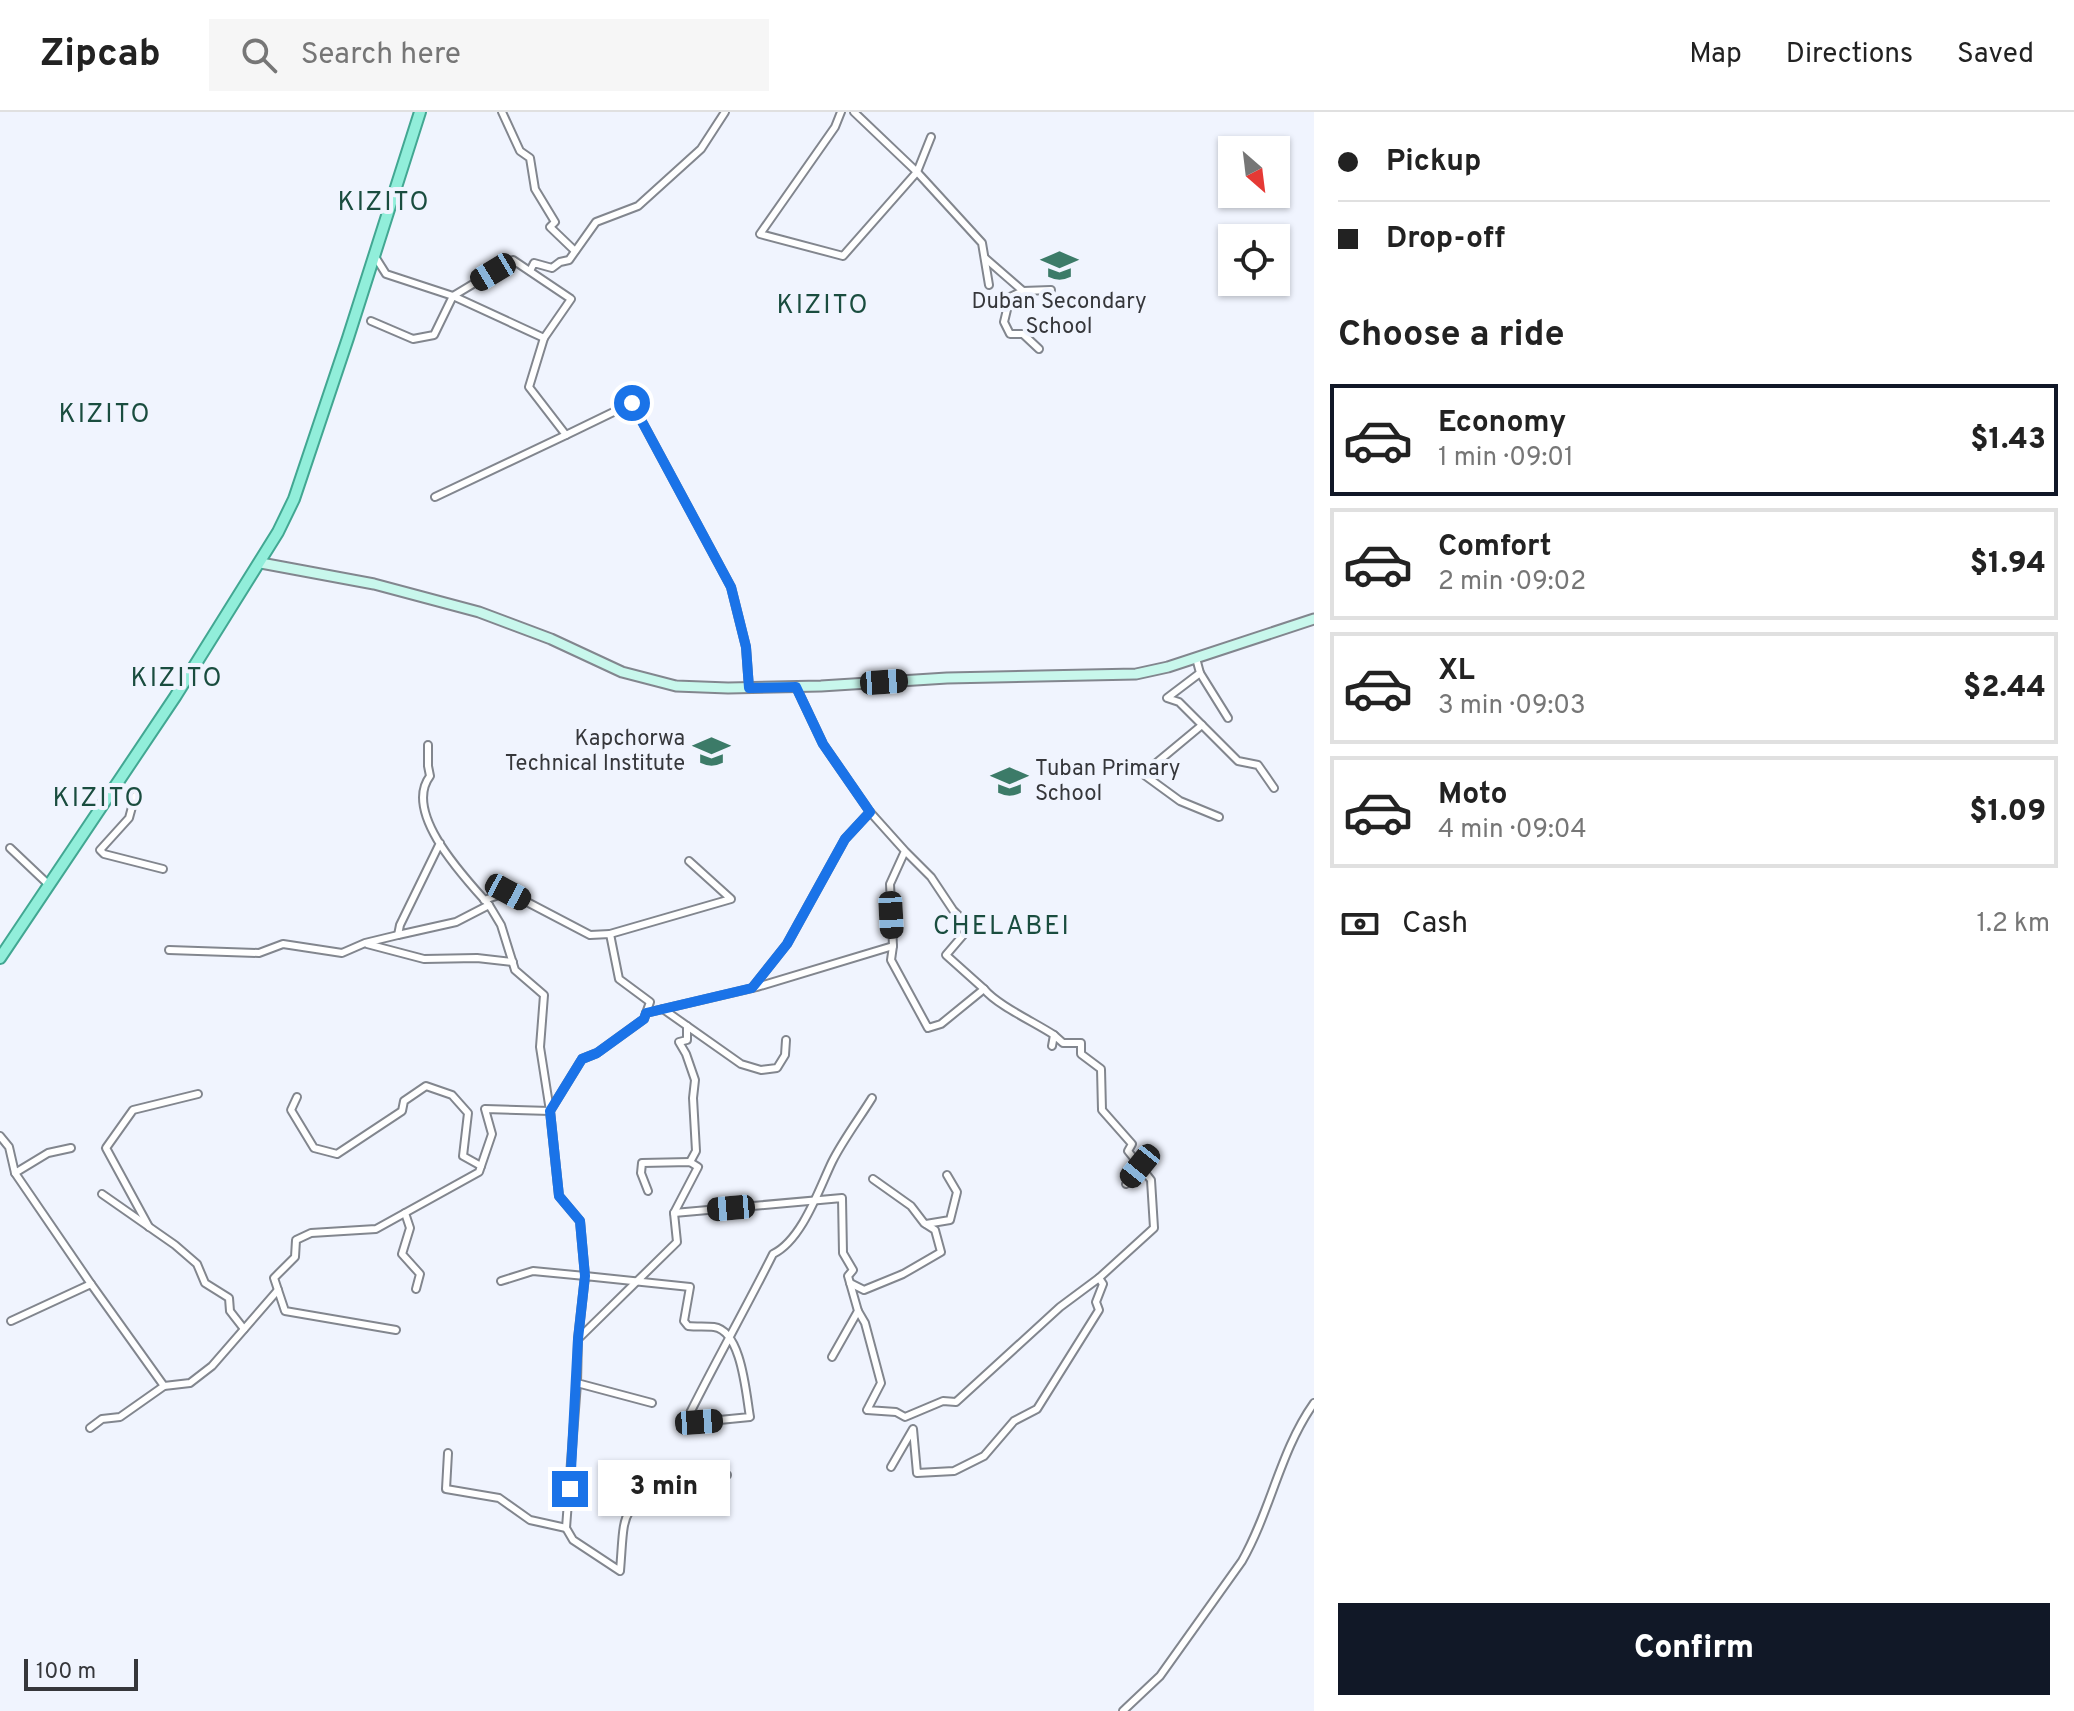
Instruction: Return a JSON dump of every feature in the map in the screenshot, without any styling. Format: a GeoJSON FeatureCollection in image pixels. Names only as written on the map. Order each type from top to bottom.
{"type":"FeatureCollection","features":[{"type":"Feature","properties":{"kind":"main road"},"geometry":{"type":"LineString","coordinates":[[0,958],[261,563],[294,499],[420,112]]}},
{"type":"Feature","properties":{"kind":"street"},"geometry":{"type":"LineString","coordinates":[[502,112],[520,151],[530,158],[535,189],[555,222],[550,227],[575,251]]}},
{"type":"Feature","properties":{"kind":"street"},"geometry":{"type":"LineString","coordinates":[[530,271],[534,263],[552,268],[569,260],[596,222],[638,206],[701,149],[725,112]]}},
{"type":"Feature","properties":{"kind":"street"},"geometry":{"type":"LineString","coordinates":[[841,112],[835,127],[760,234],[843,256],[917,172],[931,137]]}},
{"type":"Feature","properties":{"kind":"street"},"geometry":{"type":"LineString","coordinates":[[854,112],[917,172],[982,243],[989,285]]}},
{"type":"Feature","properties":{"kind":"street"},"geometry":{"type":"LineString","coordinates":[[374,255],[386,274],[453,296],[544,338]]}},
{"type":"Feature","properties":{"kind":"street"},"geometry":{"type":"LineString","coordinates":[[985,258],[1023,291]]}},
{"type":"Feature","properties":{"kind":"street"},"geometry":{"type":"LineString","coordinates":[[371,321],[413,339],[434,335],[453,296],[513,260],[571,299],[544,338],[529,387],[566,435]]}},
{"type":"Feature","properties":{"kind":"street"},"geometry":{"type":"LineString","coordinates":[[1039,349],[1023,334],[1010,334],[1004,322],[1010,297],[1023,291],[1051,290]]}},
{"type":"Feature","properties":{"kind":"street"},"geometry":{"type":"LineString","coordinates":[[435,497],[632,403],[731,587],[746,647],[749,688]]}},
{"type":"Feature","properties":{"kind":"street"},"geometry":{"type":"LineString","coordinates":[[261,563],[374,584],[479,612],[643,679],[676,686],[796,687],[947,678],[1115,676],[1168,667],[1314,619]]}},
{"type":"Feature","properties":{"kind":"street"},"geometry":{"type":"LineString","coordinates":[[1196,658],[1200,673],[1228,718]]}},
{"type":"Feature","properties":{"kind":"street"},"geometry":{"type":"LineString","coordinates":[[1200,673],[1167,698],[1179,702],[1238,761],[1258,765],[1274,788]]}},
{"type":"Feature","properties":{"kind":"street"},"geometry":{"type":"LineString","coordinates":[[674,1213],[842,1198],[843,1253],[853,1270],[848,1276],[881,1383],[867,1410],[896,1412],[905,1417],[943,1401],[956,1402],[1060,1307],[1099,1278],[1154,1228],[1151,1180],[1128,1151],[1132,1144],[1102,1110],[1101,1069],[1081,1054],[1081,1043],[1063,1043],[1026,1016],[992,999],[946,955],[970,927],[953,910],[931,877],[870,812],[823,744],[796,687]]}},
{"type":"Feature","properties":{"kind":"street"},"geometry":{"type":"LineString","coordinates":[[1202,725],[1143,774],[1180,801],[1219,817]]}},
{"type":"Feature","properties":{"kind":"street"},"geometry":{"type":"LineString","coordinates":[[428,745],[430,776],[425,783],[424,806],[428,820],[448,858],[486,902],[501,925],[515,970],[544,995],[540,1047],[559,1196],[580,1221],[585,1276],[566,1528],[573,1540],[620,1571],[624,1517],[634,1502],[670,1479],[670,1470],[727,1475]]}},
{"type":"Feature","properties":{"kind":"street"},"geometry":{"type":"LineString","coordinates":[[135,796],[129,818],[100,850],[104,854],[163,869]]}},
{"type":"Feature","properties":{"kind":"street"},"geometry":{"type":"LineString","coordinates":[[752,988],[787,944],[845,839],[870,812]]}},
{"type":"Feature","properties":{"kind":"street"},"geometry":{"type":"LineString","coordinates":[[398,935],[440,843]]}},
{"type":"Feature","properties":{"kind":"street"},"geometry":{"type":"LineString","coordinates":[[10,848],[49,885]]}},
{"type":"Feature","properties":{"kind":"street"},"geometry":{"type":"LineString","coordinates":[[905,851],[890,884],[891,960],[928,1028],[941,1024],[984,989]]}},
{"type":"Feature","properties":{"kind":"street"},"geometry":{"type":"LineString","coordinates":[[169,950],[259,953],[283,944],[342,953],[365,943],[456,922],[508,892],[590,935],[610,934],[731,899],[689,861]]}},
{"type":"Feature","properties":{"kind":"street"},"geometry":{"type":"LineString","coordinates":[[550,1111],[582,1059],[609,1045],[644,1019],[650,1002],[619,979],[610,934]]}},
{"type":"Feature","properties":{"kind":"street"},"geometry":{"type":"LineString","coordinates":[[365,943],[424,959],[477,958],[513,962]]}},
{"type":"Feature","properties":{"kind":"street"},"geometry":{"type":"LineString","coordinates":[[646,1013],[752,988],[893,946]]}},
{"type":"Feature","properties":{"kind":"street"},"geometry":{"type":"LineString","coordinates":[[663,1009],[741,1064],[761,1070],[777,1068],[785,1055],[786,1040]]}},
{"type":"Feature","properties":{"kind":"street"},"geometry":{"type":"LineString","coordinates":[[687,1026],[687,1040],[679,1042],[695,1080],[696,1151],[690,1162]]}},
{"type":"Feature","properties":{"kind":"street"},"geometry":{"type":"LineString","coordinates":[[1052,1046],[1054,1035]]}},
{"type":"Feature","properties":{"kind":"street"},"geometry":{"type":"LineString","coordinates":[[297,1097],[291,1110],[314,1148],[337,1154],[402,1111],[404,1101],[426,1086],[452,1095],[468,1113],[463,1156],[481,1166]]}},
{"type":"Feature","properties":{"kind":"street"},"geometry":{"type":"LineString","coordinates":[[149,1227],[106,1148],[133,1110],[198,1094]]}},
{"type":"Feature","properties":{"kind":"street"},"geometry":{"type":"LineString","coordinates":[[501,1281],[533,1271],[690,1287],[684,1321],[688,1326],[715,1327],[731,1339],[742,1366],[750,1417],[686,1421],[709,1373],[731,1339],[773,1254],[782,1250],[817,1201],[833,1160],[872,1098]]}},
{"type":"Feature","properties":{"kind":"street"},"geometry":{"type":"LineString","coordinates":[[396,1330],[285,1311],[274,1278],[295,1257],[296,1240],[311,1233],[376,1229],[479,1172],[492,1134],[485,1109],[550,1111]]}},
{"type":"Feature","properties":{"kind":"street"},"geometry":{"type":"LineString","coordinates":[[0,1136],[9,1147],[15,1173],[164,1386]]}},
{"type":"Feature","properties":{"kind":"street"},"geometry":{"type":"LineString","coordinates":[[15,1173],[48,1153],[71,1148]]}},
{"type":"Feature","properties":{"kind":"street"},"geometry":{"type":"LineString","coordinates":[[578,1339],[677,1242],[674,1213],[698,1167],[690,1162],[642,1163],[641,1173],[648,1191]]}},
{"type":"Feature","properties":{"kind":"street"},"geometry":{"type":"LineString","coordinates":[[1126,1184],[1140,1166]]}},
{"type":"Feature","properties":{"kind":"street"},"geometry":{"type":"LineString","coordinates":[[926,1224],[950,1220],[957,1192],[947,1175]]}},
{"type":"Feature","properties":{"kind":"street"},"geometry":{"type":"LineString","coordinates":[[850,1283],[864,1290],[903,1274],[941,1252],[935,1230],[911,1206],[873,1179]]}},
{"type":"Feature","properties":{"kind":"street"},"geometry":{"type":"LineString","coordinates":[[102,1194],[197,1264],[205,1283],[229,1298],[230,1311],[244,1329]]}},
{"type":"Feature","properties":{"kind":"street"},"geometry":{"type":"LineString","coordinates":[[405,1213],[410,1228],[402,1254],[420,1274],[416,1289]]}},
{"type":"Feature","properties":{"kind":"street"},"geometry":{"type":"LineString","coordinates":[[891,1467],[913,1429],[917,1473],[954,1471],[984,1456],[1014,1421],[1037,1409],[1099,1310],[1096,1302],[1103,1284],[1099,1278]]}},
{"type":"Feature","properties":{"kind":"street"},"geometry":{"type":"LineString","coordinates":[[11,1321],[91,1284]]}},
{"type":"Feature","properties":{"kind":"street"},"geometry":{"type":"LineString","coordinates":[[90,1428],[102,1419],[120,1417],[164,1386],[190,1383],[212,1366],[278,1290]]}},
{"type":"Feature","properties":{"kind":"street"},"geometry":{"type":"LineString","coordinates":[[832,1357],[858,1311]]}},
{"type":"Feature","properties":{"kind":"street"},"geometry":{"type":"LineString","coordinates":[[577,1383],[652,1403]]}},
{"type":"Feature","properties":{"kind":"street"},"geometry":{"type":"LineString","coordinates":[[1123,1711],[1160,1676],[1242,1561],[1253,1541],[1293,1439],[1314,1403]]}},
{"type":"Feature","properties":{"kind":"street"},"geometry":{"type":"LineString","coordinates":[[448,1453],[446,1489],[499,1498],[530,1520],[566,1528]]}},
{"type":"Feature","properties":{"kind":"place","name":"Duban Secondary School"},"geometry":{"type":"Point","coordinates":[1059,266]}},
{"type":"Feature","properties":{"kind":"place","name":"Kapchorwa Technical Institute"},"geometry":{"type":"Point","coordinates":[711,752]}},
{"type":"Feature","properties":{"kind":"place","name":"Tuban Primary School"},"geometry":{"type":"Point","coordinates":[1009,782]}},
{"type":"Feature","properties":{"kind":"district","name":"KIZITO"},"geometry":{"type":"Point","coordinates":[384,203]}},
{"type":"Feature","properties":{"kind":"district","name":"KIZITO"},"geometry":{"type":"Point","coordinates":[823,306]}},
{"type":"Feature","properties":{"kind":"district","name":"KIZITO"},"geometry":{"type":"Point","coordinates":[105,415]}},
{"type":"Feature","properties":{"kind":"district","name":"KIZITO"},"geometry":{"type":"Point","coordinates":[177,679]}},
{"type":"Feature","properties":{"kind":"district","name":"KIZITO"},"geometry":{"type":"Point","coordinates":[99,799]}},
{"type":"Feature","properties":{"kind":"district","name":"CHELABEI"},"geometry":{"type":"Point","coordinates":[1002,927]}},
{"type":"Feature","properties":{"kind":"route"},"geometry":{"type":"LineString","coordinates":[[570,1489],[578,1339],[585,1276],[580,1221],[559,1196],[550,1111],[582,1059],[597,1053],[644,1019],[646,1013],[752,988],[787,944],[845,839],[870,812],[823,744],[796,687],[749,688],[746,647],[731,587],[632,403]]}}]}
